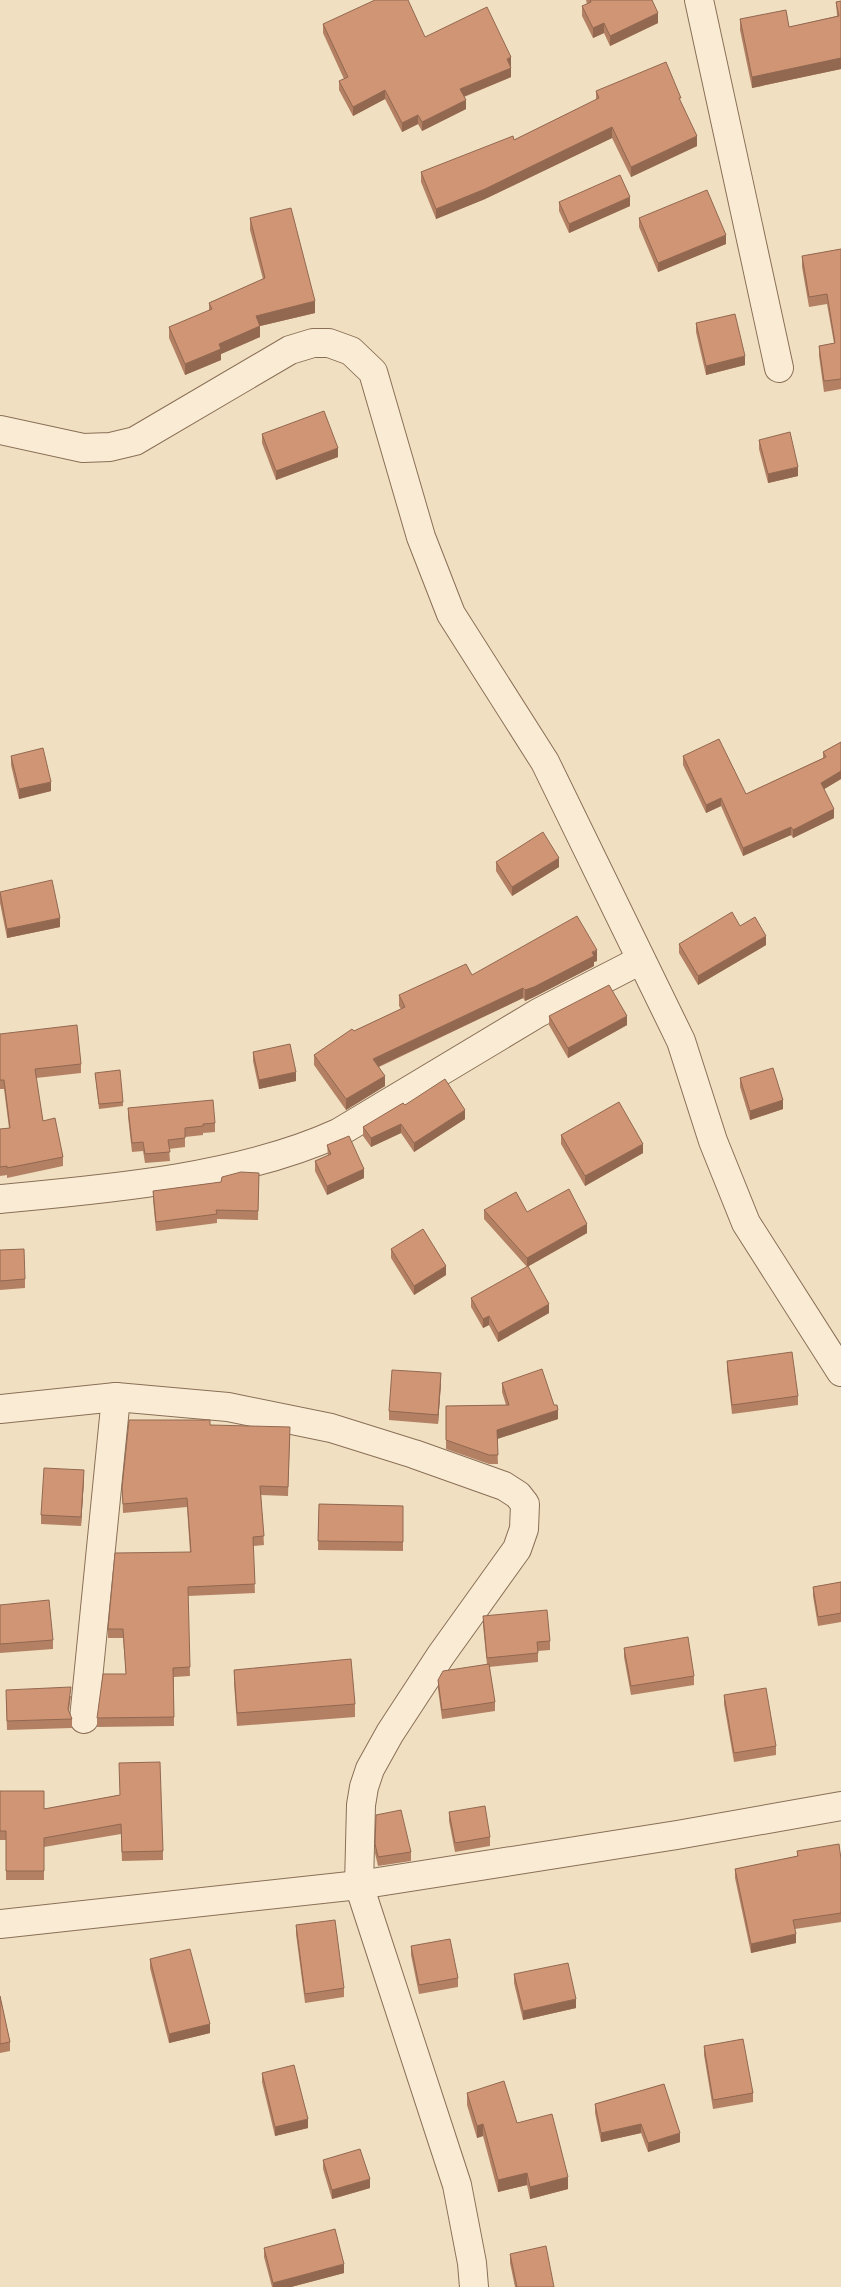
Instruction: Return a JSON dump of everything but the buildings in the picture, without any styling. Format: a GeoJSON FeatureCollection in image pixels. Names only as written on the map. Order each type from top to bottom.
{"type":"FeatureCollection","features":[{"type":"Feature","properties":{"kind":"street"},"geometry":{"type":"LineString","coordinates":[[700,0],[779,368]]}},
{"type":"Feature","properties":{"kind":"street"},"geometry":{"type":"LineString","coordinates":[[0,430],[83,448],[110,447],[135,441],[290,350],[313,343],[329,343],[351,351],[373,372],[421,537],[451,614],[545,762],[681,1041],[713,1141],[746,1223],[841,1372]]}},
{"type":"Feature","properties":{"kind":"street"},"geometry":{"type":"LineString","coordinates":[[0,1199],[99,1190],[212,1171],[306,1147],[338,1133],[538,1013],[641,960]]}},
{"type":"Feature","properties":{"kind":"street"},"geometry":{"type":"LineString","coordinates":[[0,1409],[116,1397],[228,1407],[331,1428],[504,1486],[518,1495],[525,1504],[524,1529],[517,1549],[441,1654],[390,1733],[370,1769],[364,1788],[362,1805],[359,1885],[457,2185],[472,2264],[474,2287]]}},
{"type":"Feature","properties":{"kind":"street"},"geometry":{"type":"LineString","coordinates":[[84,1718],[116,1397]]}},
{"type":"Feature","properties":{"kind":"street"},"geometry":{"type":"LineString","coordinates":[[0,1924],[359,1885],[841,1806]]}}]}
